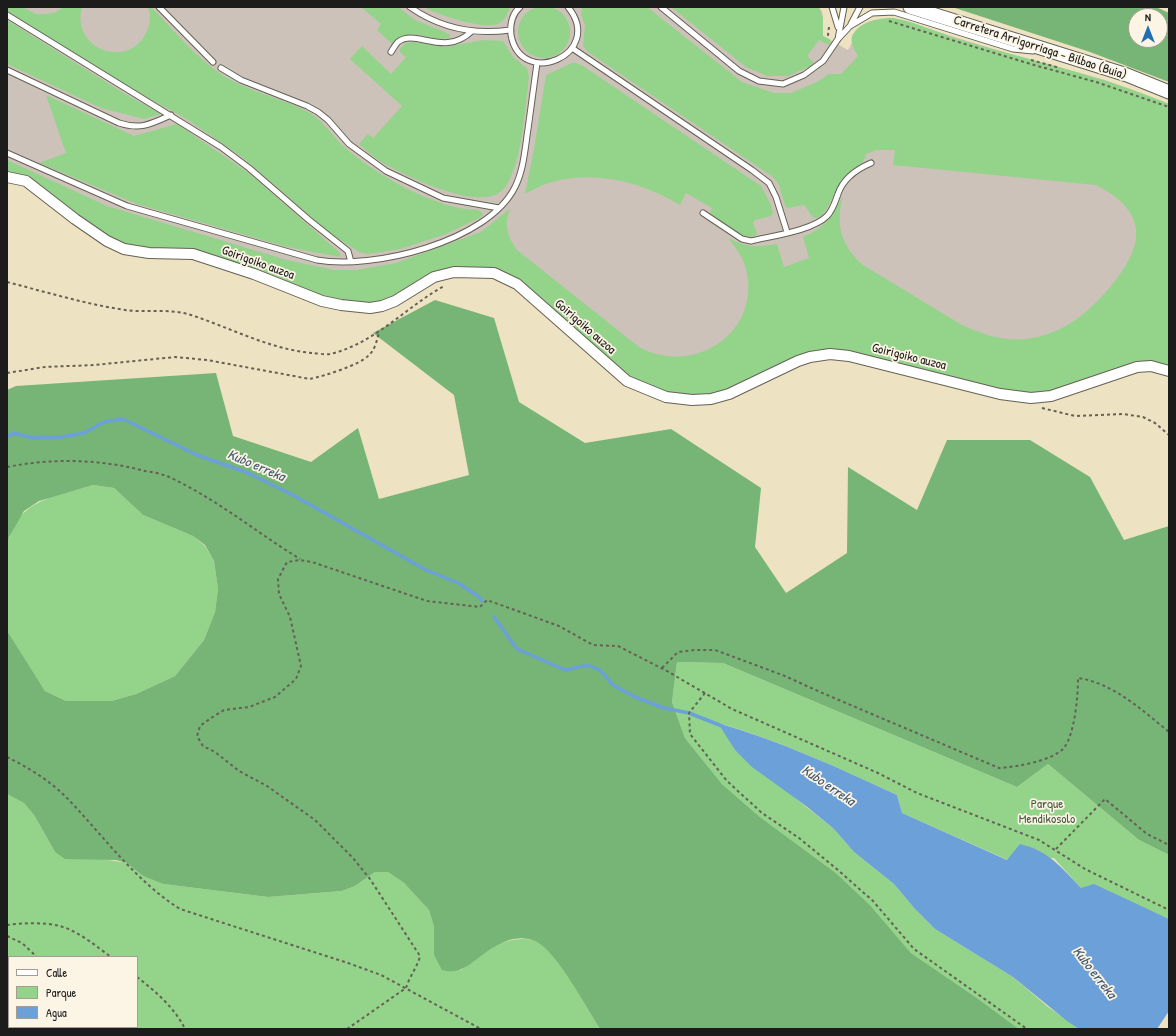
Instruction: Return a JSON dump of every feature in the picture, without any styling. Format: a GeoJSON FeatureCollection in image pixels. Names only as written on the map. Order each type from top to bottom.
{"type":"FeatureCollection","features":[{"type":"Feature","properties":{"kind":"street","name":"Carretera Arrigorriaga - Bilbao (Buia)"},"geometry":{"type":"LineString","coordinates":[[910,7],[1127,75],[1169,92]]}},
{"type":"Feature","properties":{"kind":"street","name":"Goirigoiko auzoa"},"geometry":{"type":"LineString","coordinates":[[7,177],[26,181],[75,219],[107,241],[124,249],[149,254],[193,254],[254,274],[322,301],[341,305],[370,308],[382,306],[395,301],[434,277],[454,272],[494,273],[517,284],[627,381],[666,397],[692,400],[711,399],[729,394],[798,361],[810,357],[830,354],[850,356],[1000,394],[1032,398],[1051,396],[1138,367],[1151,366],[1169,371]]}},
{"type":"Feature","properties":{"kind":"lane"},"geometry":{"type":"LineString","coordinates":[[159,7],[213,62]]}},
{"type":"Feature","properties":{"kind":"lane"},"geometry":{"type":"LineString","coordinates":[[410,7],[426,18],[440,24],[472,31],[491,33],[510,30]]}},
{"type":"Feature","properties":{"kind":"lane"},"geometry":{"type":"LineString","coordinates":[[520,7],[512,19],[510,30],[512,41],[518,51],[526,58],[537,62],[547,63],[557,61],[572,48],[577,30],[576,21],[568,7]]}},
{"type":"Feature","properties":{"kind":"lane"},"geometry":{"type":"LineString","coordinates":[[661,7],[739,71],[759,81],[783,84],[804,75],[823,61],[838,39],[850,26],[860,7]]}},
{"type":"Feature","properties":{"kind":"lane"},"geometry":{"type":"LineString","coordinates":[[832,7],[838,29],[838,39]]}},
{"type":"Feature","properties":{"kind":"lane"},"geometry":{"type":"LineString","coordinates":[[838,29],[844,7]]}},
{"type":"Feature","properties":{"kind":"lane"},"geometry":{"type":"LineString","coordinates":[[850,26],[872,13],[894,12],[1013,49],[1056,54]]}},
{"type":"Feature","properties":{"kind":"lane"},"geometry":{"type":"LineString","coordinates":[[7,16],[126,90],[171,115],[249,168],[309,220],[348,251],[350,262]]}},
{"type":"Feature","properties":{"kind":"lane"},"geometry":{"type":"LineString","coordinates":[[390,52],[399,42],[412,37],[430,42],[446,43],[464,39],[472,31]]}},
{"type":"Feature","properties":{"kind":"lane"},"geometry":{"type":"LineString","coordinates":[[572,48],[769,183],[776,197],[787,232]]}},
{"type":"Feature","properties":{"kind":"lane"},"geometry":{"type":"LineString","coordinates":[[7,153],[127,206],[299,256],[331,262],[368,261],[412,252],[462,234],[487,220],[499,208],[515,188],[524,163],[537,62]]}},
{"type":"Feature","properties":{"kind":"lane"},"geometry":{"type":"LineString","coordinates":[[221,68],[241,80],[307,106],[318,112],[328,120],[349,144],[386,171],[443,198],[499,208]]}},
{"type":"Feature","properties":{"kind":"lane"},"geometry":{"type":"LineString","coordinates":[[7,70],[119,123],[132,127],[141,127],[171,115]]}},
{"type":"Feature","properties":{"kind":"lane"},"geometry":{"type":"LineString","coordinates":[[703,213],[742,240],[751,241],[808,226],[827,216],[832,210],[841,187],[858,169],[870,162]]}},
{"type":"Feature","properties":{"kind":"path"},"geometry":{"type":"LineString","coordinates":[[882,19],[1026,63],[1096,82],[1169,108]]}},
{"type":"Feature","properties":{"kind":"path"},"geometry":{"type":"LineString","coordinates":[[7,282],[61,296],[126,310],[163,311],[190,314],[232,332],[265,343],[304,352],[329,354],[370,337],[412,307],[451,282]]}},
{"type":"Feature","properties":{"kind":"path"},"geometry":{"type":"LineString","coordinates":[[7,373],[45,367],[94,365],[175,358],[207,360],[310,379],[325,376],[356,363],[369,355],[380,331]]}},
{"type":"Feature","properties":{"kind":"path"},"geometry":{"type":"LineString","coordinates":[[1037,406],[1075,416],[1123,414],[1143,417],[1155,423],[1169,435]]}},
{"type":"Feature","properties":{"kind":"path"},"geometry":{"type":"LineString","coordinates":[[7,467],[45,461],[95,462],[132,467],[168,476],[200,494],[300,560]]}},
{"type":"Feature","properties":{"kind":"path"},"geometry":{"type":"LineString","coordinates":[[347,1029],[406,988],[408,979],[419,961],[420,956],[386,902],[353,858],[315,820],[267,786],[239,771],[215,752],[203,746],[197,736],[200,726],[224,710],[249,707],[275,697],[296,679],[301,666],[290,617],[279,594],[278,578],[287,562],[300,560],[312,562],[427,601],[480,607],[487,600],[558,626],[593,646],[618,646],[662,668],[732,709],[864,767],[917,793],[1039,840],[1056,849],[1085,869],[1169,910]]}},
{"type":"Feature","properties":{"kind":"path"},"geometry":{"type":"LineString","coordinates":[[662,668],[678,652],[715,650],[785,676],[999,768],[1019,767],[1041,760],[1063,749],[1069,739],[1078,697],[1078,678],[1086,679],[1106,687],[1125,698],[1169,732]]}},
{"type":"Feature","properties":{"kind":"path"},"geometry":{"type":"LineString","coordinates":[[705,693],[689,713],[690,734],[727,781],[762,813],[799,838],[873,901],[914,949],[1027,1029]]}},
{"type":"Feature","properties":{"kind":"path"},"geometry":{"type":"LineString","coordinates":[[7,757],[44,779],[64,795],[120,859],[159,896],[180,909],[381,975],[481,1029]]}},
{"type":"Feature","properties":{"kind":"path"},"geometry":{"type":"LineString","coordinates":[[1056,849],[1105,799],[1147,834],[1169,845]]}},
{"type":"Feature","properties":{"kind":"path"},"geometry":{"type":"LineString","coordinates":[[7,925],[20,923],[60,926],[83,937],[110,956]]}},
{"type":"Feature","properties":{"kind":"path"},"geometry":{"type":"LineString","coordinates":[[7,936],[22,944],[36,956]]}},
{"type":"Feature","properties":{"kind":"path"},"geometry":{"type":"LineString","coordinates":[[138,978],[170,1008],[181,1021],[185,1029]]}},
{"type":"Feature","properties":{"kind":"shaded area"},"geometry":{"type":"Polygon","coordinates":[[[7,7],[818,7],[822,11],[823,36],[848,50],[852,43],[852,36],[859,28],[870,21],[893,18],[1019,57],[1105,80],[1169,104],[1169,371],[830,354],[711,399],[517,284],[494,273],[454,272],[395,301],[26,181],[7,177],[7,7]]]}},
{"type":"Feature","properties":{"kind":"green space"},"geometry":{"type":"Polygon","coordinates":[[[539,6],[549,6],[563,13],[570,27],[570,37],[563,51],[549,58],[539,58],[529,54],[522,47],[518,37],[518,27],[522,17],[529,10],[539,6]]]}},
{"type":"Feature","properties":{"kind":"green space"},"geometry":{"type":"Polygon","coordinates":[[[7,7],[22,7],[36,14],[45,14],[54,13],[64,7],[82,7],[81,22],[85,35],[93,44],[104,50],[116,52],[128,50],[139,43],[148,28],[150,16],[148,7],[151,7],[197,55],[229,79],[310,113],[355,156],[406,188],[444,204],[479,210],[483,214],[481,217],[446,234],[400,249],[368,254],[359,252],[331,234],[242,157],[185,118],[152,100],[7,13],[7,7]]]}},
{"type":"Feature","properties":{"kind":"green space"},"geometry":{"type":"Polygon","coordinates":[[[361,7],[398,7],[415,20],[447,33],[450,35],[450,38],[441,39],[415,34],[401,38],[392,44],[377,30],[381,24],[361,7]]]}},
{"type":"Feature","properties":{"kind":"green space"},"geometry":{"type":"Polygon","coordinates":[[[424,7],[510,7],[502,22],[493,25],[484,25],[473,24],[450,18],[424,7]]]}},
{"type":"Feature","properties":{"kind":"green space"},"geometry":{"type":"Polygon","coordinates":[[[582,7],[647,7],[742,82],[774,93],[791,93],[819,81],[828,74],[841,74],[858,56],[852,42],[852,37],[855,32],[863,24],[875,20],[891,18],[914,23],[958,39],[1091,76],[1169,104],[1169,371],[1151,366],[1035,398],[830,354],[711,399],[641,389],[517,284],[494,273],[454,272],[382,306],[341,305],[193,254],[124,249],[26,181],[7,177],[7,160],[107,206],[287,260],[334,270],[356,270],[396,263],[481,232],[511,208],[507,219],[507,229],[517,250],[639,347],[660,355],[681,356],[701,352],[719,343],[733,330],[744,312],[748,292],[746,269],[741,257],[728,238],[741,244],[752,246],[777,244],[784,267],[809,258],[803,237],[817,230],[827,221],[843,196],[840,225],[845,242],[855,258],[863,265],[962,325],[979,332],[1005,339],[1023,339],[1044,335],[1056,331],[1076,320],[1111,286],[1130,257],[1135,243],[1136,230],[1133,218],[1125,206],[1113,195],[1096,185],[893,165],[895,150],[876,150],[866,154],[862,162],[841,181],[825,211],[819,217],[816,218],[812,216],[804,205],[788,208],[785,206],[779,185],[773,177],[588,52],[583,46],[585,25],[581,15],[582,7]]]}},
{"type":"Feature","properties":{"kind":"green space"},"geometry":{"type":"Polygon","coordinates":[[[671,7],[819,7],[823,18],[823,36],[831,40],[829,45],[819,40],[807,56],[815,64],[788,76],[767,76],[746,67],[671,7]]]}},
{"type":"Feature","properties":{"kind":"green space"},"geometry":{"type":"Polygon","coordinates":[[[952,7],[1156,7],[1158,8],[1128,8],[1128,48],[1168,48],[1169,13],[1169,82],[1090,52],[952,7]]]}},
{"type":"Feature","properties":{"kind":"green space"},"geometry":{"type":"Polygon","coordinates":[[[7,20],[125,94],[161,114],[144,119],[101,108],[7,64],[7,20]]]}},
{"type":"Feature","properties":{"kind":"green space"},"geometry":{"type":"Polygon","coordinates":[[[484,40],[503,41],[514,58],[527,68],[529,76],[520,148],[512,175],[506,186],[496,194],[482,197],[465,196],[446,191],[427,184],[383,163],[359,144],[368,134],[373,138],[402,106],[350,59],[362,46],[391,74],[406,57],[400,52],[400,49],[405,43],[413,42],[445,47],[484,40]]]}},
{"type":"Feature","properties":{"kind":"green space"},"geometry":{"type":"Polygon","coordinates":[[[572,63],[583,66],[761,186],[771,205],[773,213],[771,216],[755,220],[753,223],[757,233],[755,236],[743,236],[737,233],[710,213],[712,208],[686,193],[680,205],[643,187],[603,178],[583,177],[543,185],[525,194],[546,75],[572,63]]]}},
{"type":"Feature","properties":{"kind":"green space"},"geometry":{"type":"Polygon","coordinates":[[[46,95],[134,136],[177,124],[250,174],[340,253],[340,257],[287,247],[137,204],[39,163],[66,153],[46,95]]]}},
{"type":"Feature","properties":{"kind":"green space"},"geometry":{"type":"Polygon","coordinates":[[[435,300],[494,318],[519,402],[585,443],[671,429],[761,488],[755,547],[786,593],[847,553],[848,467],[917,510],[947,440],[1030,440],[1090,477],[1124,540],[1169,526],[1169,855],[1139,840],[1048,764],[1017,787],[723,663],[677,662],[672,702],[685,738],[722,784],[760,817],[836,873],[870,905],[911,953],[1019,1029],[600,1029],[561,968],[552,956],[535,941],[519,938],[512,939],[490,949],[469,965],[457,971],[442,970],[434,955],[434,927],[429,910],[404,883],[388,872],[375,872],[355,886],[342,891],[268,897],[163,884],[143,876],[127,863],[116,860],[65,859],[55,852],[34,815],[24,803],[7,794],[7,631],[45,691],[66,701],[111,701],[136,694],[175,676],[204,640],[215,612],[218,589],[214,561],[205,545],[193,536],[143,515],[114,488],[93,485],[39,501],[24,511],[9,537],[7,549],[7,390],[16,386],[216,373],[233,436],[311,462],[358,428],[379,499],[469,475],[454,395],[373,333],[435,300]]]}},
{"type":"Feature","properties":{"kind":"green space"},"geometry":{"type":"Polygon","coordinates":[[[93,485],[114,488],[143,515],[193,536],[205,546],[214,561],[218,589],[215,612],[204,640],[175,676],[136,694],[111,701],[66,701],[45,691],[7,631],[7,549],[11,533],[18,520],[27,510],[50,498],[93,485]]]}},
{"type":"Feature","properties":{"kind":"green space","name":"Parque Mendikosolo"},"geometry":{"type":"Polygon","coordinates":[[[677,662],[723,663],[1017,787],[1048,764],[1139,840],[1169,855],[1169,919],[1113,894],[1081,888],[1054,858],[1008,860],[902,813],[897,795],[787,747],[719,723],[735,750],[834,829],[854,852],[894,884],[915,909],[935,929],[1013,977],[1047,1006],[1079,1029],[1019,1029],[911,953],[870,905],[836,873],[760,817],[722,784],[685,738],[672,702],[677,662]]]}},
{"type":"Feature","properties":{"kind":"green space"},"geometry":{"type":"Polygon","coordinates":[[[7,794],[24,803],[34,815],[55,852],[128,863],[143,876],[163,884],[268,897],[342,891],[355,886],[375,872],[388,872],[404,883],[429,910],[434,927],[434,955],[461,970],[483,953],[501,943],[521,939],[535,941],[543,946],[552,955],[561,967],[600,1029],[7,1029],[7,794]]]}},
{"type":"Feature","properties":{"kind":"water"},"geometry":{"type":"Polygon","coordinates":[[[718,723],[787,747],[897,795],[902,813],[1007,860],[1020,844],[1030,847],[1047,855],[1081,888],[1094,884],[1169,919],[1169,1011],[1157,1029],[1079,1029],[1013,977],[935,929],[915,909],[894,884],[854,852],[834,829],[806,806],[752,767],[735,750],[718,723]]]}},
{"type":"Feature","properties":{"kind":"waterway","name":"Kubo erreka"},"geometry":{"type":"LineString","coordinates":[[7,437],[13,433],[34,438],[61,437],[84,433],[104,422],[123,419],[197,455],[248,473],[291,494],[426,570],[458,583],[478,596],[482,601]]}},
{"type":"Feature","properties":{"kind":"waterway","name":"Kubo erreka"},"geometry":{"type":"LineString","coordinates":[[494,617],[517,649],[565,670],[588,665],[600,670],[613,685],[635,697],[664,708],[689,713],[722,726]]}}]}
